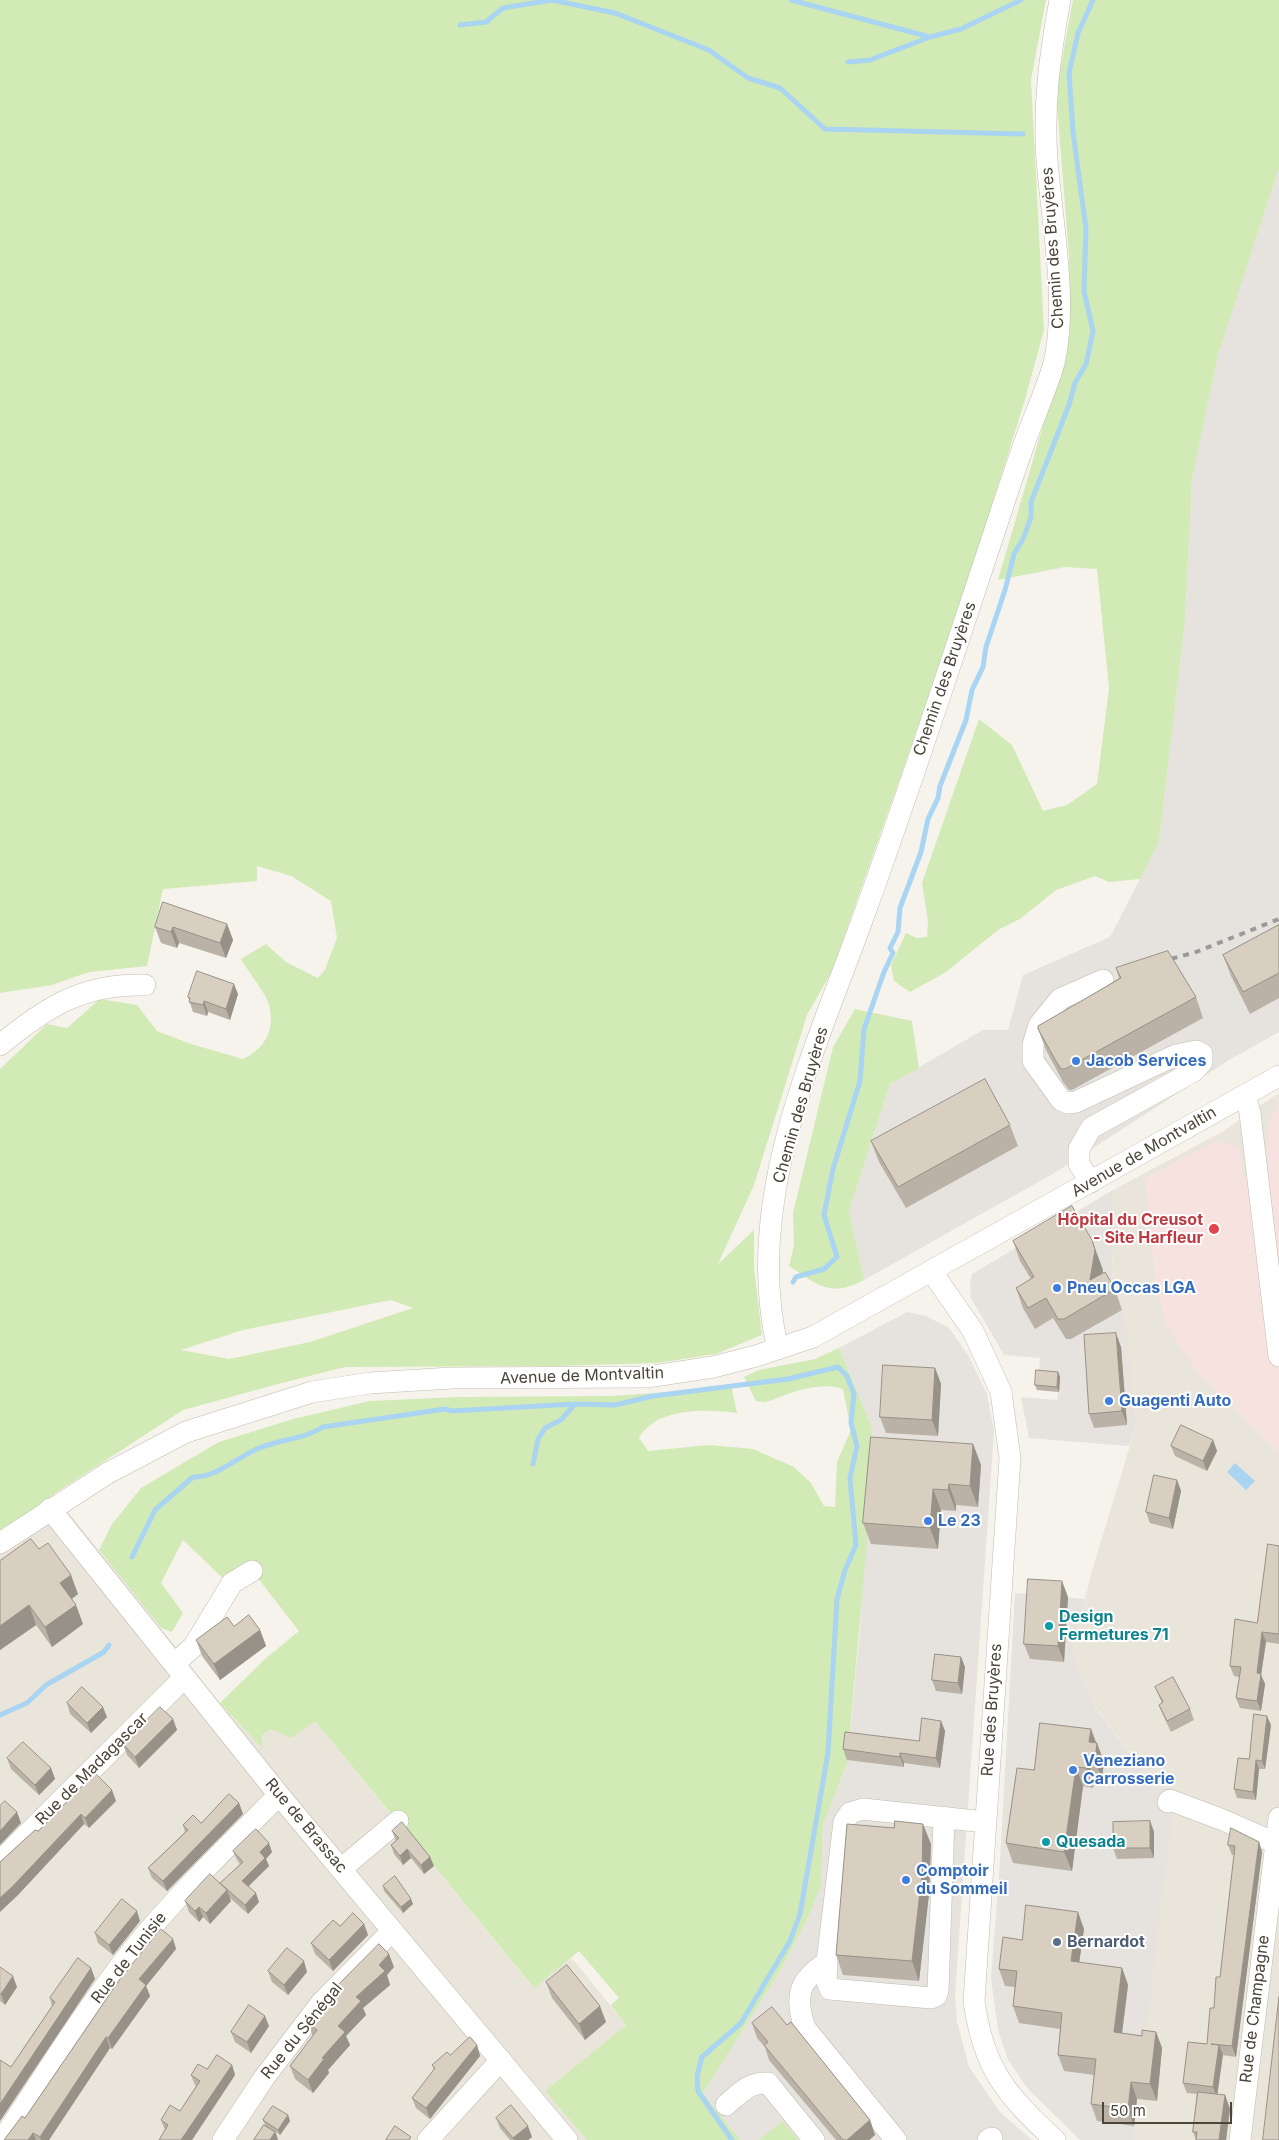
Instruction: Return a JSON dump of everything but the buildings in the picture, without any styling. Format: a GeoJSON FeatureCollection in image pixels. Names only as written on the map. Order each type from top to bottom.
{"type":"FeatureCollection","features":[{"type":"Feature","properties":{"kind":"street","name":"Chemin des Bruyères"},"geometry":{"type":"LineString","coordinates":[[778,1349],[771,1319],[767,1252],[769,1221],[790,1130],[814,1049],[864,916],[943,690],[1026,438],[1052,370],[1058,347],[1060,313],[1046,114],[1047,77],[1060,0]]}},
{"type":"Feature","properties":{"kind":"street"},"geometry":{"type":"LineString","coordinates":[[1091,1182],[1079,1164],[1079,1149],[1090,1128],[1194,1071],[1202,1062],[1202,1054],[1196,1051],[1176,1055],[1076,1102],[1068,1103],[1061,1100],[1033,1061],[1033,1045],[1039,1025],[1060,999],[1103,980]]}},
{"type":"Feature","properties":{"kind":"street"},"geometry":{"type":"LineString","coordinates":[[0,1045],[39,1015],[80,994],[102,987],[146,985]]}},
{"type":"Feature","properties":{"kind":"street","name":"Avenue de Montvaltin"},"geometry":{"type":"LineString","coordinates":[[0,1543],[50,1508],[108,1473],[186,1432],[312,1392],[370,1383],[452,1378],[647,1377],[713,1367],[813,1337],[1279,1076]]}},
{"type":"Feature","properties":{"kind":"street"},"geometry":{"type":"LineString","coordinates":[[1245,1094],[1270,1217],[1279,1356]]}},
{"type":"Feature","properties":{"kind":"street","name":"Rue des Bruyères"},"geometry":{"type":"LineString","coordinates":[[932,1272],[972,1331],[1001,1392],[1010,1458],[974,2001],[978,2032],[990,2064],[1005,2090],[1055,2140]]}},
{"type":"Feature","properties":{"kind":"street","name":"Rue de Brassac"},"geometry":{"type":"LineString","coordinates":[[50,1508],[279,1795],[567,2140]]}},
{"type":"Feature","properties":{"kind":"street","name":"Rue de Madagascar"},"geometry":{"type":"LineString","coordinates":[[0,1861],[179,1671],[232,1584],[252,1571]]}},
{"type":"Feature","properties":{"kind":"street","name":"Rue de Tunisie"},"geometry":{"type":"LineString","coordinates":[[2,2140],[100,1994],[131,1952],[208,1865],[279,1795]]}},
{"type":"Feature","properties":{"kind":"street"},"geometry":{"type":"LineString","coordinates":[[1168,1802],[1170,1800],[1224,1820],[1276,1849]]}},
{"type":"Feature","properties":{"kind":"street"},"geometry":{"type":"LineString","coordinates":[[944,1817],[938,1991],[936,1996],[931,1998],[830,1989],[826,1979],[827,1962],[844,1822],[850,1813],[863,1809],[944,1817],[985,1822]]}},
{"type":"Feature","properties":{"kind":"street","name":"Rue de Champagne"},"geometry":{"type":"LineString","coordinates":[[1240,2140],[1279,1818]]}},
{"type":"Feature","properties":{"kind":"street"},"geometry":{"type":"LineString","coordinates":[[341,1868],[398,1821]]}},
{"type":"Feature","properties":{"kind":"street","name":"Rue du Sénégal"},"geometry":{"type":"LineString","coordinates":[[223,2140],[264,2078],[321,2002],[392,1931]]}},
{"type":"Feature","properties":{"kind":"street"},"geometry":{"type":"LineString","coordinates":[[827,1962],[811,1972],[803,1984],[799,1999],[800,2013],[805,2028],[896,2140]]}},
{"type":"Feature","properties":{"kind":"street"},"geometry":{"type":"LineString","coordinates":[[428,2140],[501,2060]]}},
{"type":"Feature","properties":{"kind":"street"},"geometry":{"type":"LineString","coordinates":[[726,2105],[747,2086],[768,2083],[814,2140]]}},
{"type":"Feature","properties":{"kind":"shaded area"},"geometry":{"type":"Polygon","coordinates":[[[1279,168],[1279,1032],[1229,1060],[1056,1172],[864,1280],[849,1211],[890,1084],[983,1030],[1008,1030],[1023,975],[1110,937],[1159,842],[1185,620],[1192,480],[1218,355],[1279,168]]]}},
{"type":"Feature","properties":{"kind":"shaded area"},"geometry":{"type":"Polygon","coordinates":[[[1279,1094],[1279,2140],[1133,2140],[1163,1883],[1082,1796],[1163,1791],[1152,1783],[1096,1707],[1079,1672],[1072,1651],[1092,1571],[1135,1429],[1112,1292],[1113,1190],[1222,1132],[1279,1094]]]}},
{"type":"Feature","properties":{"kind":"shaded area","name":"Hôpital du Creusot - Site Harfleur"},"geometry":{"type":"Polygon","coordinates":[[[1279,1106],[1279,1453],[1198,1373],[1165,1323],[1155,1280],[1145,1178],[1216,1141],[1239,1147],[1243,1177],[1268,1174],[1269,1120],[1279,1106]]]}},
{"type":"Feature","properties":{"kind":"shaded area"},"geometry":{"type":"Polygon","coordinates":[[[1113,1190],[1112,1292],[1122,1310],[1127,1329],[1135,1429],[1129,1446],[1029,1438],[1021,1397],[1057,1400],[1058,1392],[1037,1390],[1040,1358],[1004,1355],[971,1298],[970,1283],[972,1274],[1113,1190]]]}},
{"type":"Feature","properties":{"kind":"shaded area"},"geometry":{"type":"Polygon","coordinates":[[[907,1312],[926,1316],[949,1328],[968,1355],[987,1394],[994,1431],[955,1995],[957,2021],[969,2067],[1000,2112],[1032,2140],[798,2140],[783,2121],[758,2140],[740,2140],[703,2093],[780,1971],[807,1920],[821,1886],[823,1825],[847,1763],[860,1629],[870,1423],[839,1348],[907,1312]]]}},
{"type":"Feature","properties":{"kind":"shaded area"},"geometry":{"type":"Polygon","coordinates":[[[54,1494],[220,1703],[261,1747],[261,1735],[271,1729],[314,1720],[531,1985],[571,1958],[577,1964],[626,2025],[545,2091],[587,2140],[0,2140],[0,1533],[54,1494]]]}},
{"type":"Feature","properties":{"kind":"shaded area"},"geometry":{"type":"Polygon","coordinates":[[[1015,1593],[1085,1599],[1072,1651],[1079,1672],[1096,1708],[1152,1783],[1163,1791],[1161,1807],[1173,1809],[1133,2140],[1080,2140],[1028,2089],[1008,2060],[998,2030],[991,1979],[1000,1861],[1015,1593]]]}},
{"type":"Feature","properties":{"kind":"green space"},"geometry":{"type":"Polygon","coordinates":[[[0,0],[1046,0],[1031,80],[1044,330],[1024,403],[955,622],[832,971],[807,1015],[754,1185],[718,1264],[754,1230],[754,1268],[762,1335],[716,1354],[657,1363],[554,1366],[345,1367],[278,1384],[183,1410],[54,1494],[0,1533],[0,1069],[47,1024],[67,1028],[100,999],[137,1005],[157,1031],[191,1044],[243,1059],[264,1043],[268,1036],[271,1020],[268,1002],[241,959],[266,944],[286,962],[318,978],[325,970],[337,938],[331,901],[291,876],[257,866],[257,881],[163,889],[147,966],[89,972],[52,985],[0,993],[0,0]],[[391,1300],[243,1330],[181,1350],[229,1359],[310,1342],[413,1308],[391,1300]]]}},
{"type":"Feature","properties":{"kind":"green space"},"geometry":{"type":"Polygon","coordinates":[[[1073,0],[1279,0],[1279,168],[1218,355],[1192,480],[1185,620],[1159,842],[1140,879],[1109,882],[1095,876],[1056,890],[1020,919],[998,930],[946,972],[910,992],[894,981],[891,965],[906,933],[917,938],[927,937],[928,921],[922,883],[979,719],[1012,745],[1043,811],[1067,805],[1097,784],[1109,688],[1097,569],[1065,567],[998,580],[1070,333],[1069,255],[1056,92],[1073,0]]]}},
{"type":"Feature","properties":{"kind":"green space"},"geometry":{"type":"Polygon","coordinates":[[[855,1009],[912,1021],[919,1068],[890,1084],[849,1211],[864,1280],[842,1288],[833,1288],[817,1284],[789,1266],[794,1245],[793,1213],[833,1047],[855,1009]]]}},
{"type":"Feature","properties":{"kind":"green space"},"geometry":{"type":"Polygon","coordinates":[[[839,1348],[870,1423],[875,1453],[847,1763],[823,1825],[821,1886],[807,1920],[780,1971],[703,2093],[740,2140],[587,2140],[545,2091],[626,2025],[611,2005],[619,1998],[579,1951],[534,1988],[315,1721],[291,1738],[271,1729],[262,1735],[262,1748],[220,1703],[265,1659],[299,1631],[250,1568],[227,1582],[183,1540],[161,1583],[183,1613],[172,1632],[161,1628],[99,1550],[112,1524],[141,1488],[219,1442],[293,1419],[370,1401],[458,1397],[611,1396],[684,1391],[731,1384],[737,1413],[697,1411],[670,1415],[657,1420],[639,1438],[648,1451],[709,1445],[753,1449],[794,1467],[811,1483],[824,1506],[835,1507],[837,1462],[851,1430],[843,1389],[829,1386],[807,1388],[761,1402],[756,1401],[744,1377],[759,1370],[815,1359],[839,1348]]]}},
{"type":"Feature","properties":{"kind":"green space"},"geometry":{"type":"Polygon","coordinates":[[[783,2121],[798,2140],[758,2140],[783,2121]]]}},
{"type":"Feature","properties":{"kind":"water"},"geometry":{"type":"Polygon","coordinates":[[[1235,1463],[1255,1481],[1246,1490],[1227,1472],[1235,1463]]]}},
{"type":"Feature","properties":{"kind":"waterway"},"geometry":{"type":"LineString","coordinates":[[460,25],[486,22],[503,8],[552,0],[615,13],[709,50],[748,78],[780,88],[825,129],[1023,134]]}},
{"type":"Feature","properties":{"kind":"waterway"},"geometry":{"type":"LineString","coordinates":[[791,0],[930,37],[961,29],[1021,0]]}},
{"type":"Feature","properties":{"kind":"waterway"},"geometry":{"type":"LineString","coordinates":[[793,1282],[796,1277],[824,1269],[837,1257],[824,1215],[833,1169],[860,1081],[864,1029],[884,972],[893,953],[890,948],[898,932],[900,908],[921,852],[928,819],[938,798],[940,786],[966,720],[972,690],[983,667],[986,647],[1005,590],[1014,554],[1023,539],[1031,517],[1031,502],[1069,405],[1075,383],[1086,364],[1093,331],[1084,291],[1086,229],[1073,132],[1069,73],[1078,33],[1093,0]]}},
{"type":"Feature","properties":{"kind":"waterway"},"geometry":{"type":"LineString","coordinates":[[848,62],[870,60],[930,37]]}},
{"type":"Feature","properties":{"kind":"waterway"},"geometry":{"type":"LineString","coordinates":[[132,1557],[155,1510],[193,1477],[209,1474],[224,1468],[261,1447],[306,1435],[323,1427],[445,1409],[452,1411],[575,1404],[615,1405],[653,1396],[788,1379],[838,1367],[847,1376],[854,1394],[851,1423],[857,1446],[850,1478],[856,1545],[845,1570],[837,1599],[828,1753],[800,1914],[790,1941],[741,2023],[702,2057],[697,2076],[698,2091],[732,2140]]}},
{"type":"Feature","properties":{"kind":"waterway"},"geometry":{"type":"LineString","coordinates":[[533,1464],[538,1439],[545,1428],[561,1420],[575,1404]]}},
{"type":"Feature","properties":{"kind":"waterway"},"geometry":{"type":"LineString","coordinates":[[0,1715],[27,1703],[46,1685],[104,1652],[109,1645]]}},
{"type":"Feature","properties":{"kind":"railway"},"geometry":{"type":"LineString","coordinates":[[1160,962],[1196,952],[1279,919]]}},
{"type":"Feature","properties":{"kind":"place","name":"Jacob Services"},"geometry":{"type":"Point","coordinates":[1076,1061]}},
{"type":"Feature","properties":{"kind":"place","name":"Hôpital du Creusot - Site Harfleur"},"geometry":{"type":"Point","coordinates":[1214,1229]}},
{"type":"Feature","properties":{"kind":"place","name":"Pneu Occas LGA"},"geometry":{"type":"Point","coordinates":[1057,1288]}},
{"type":"Feature","properties":{"kind":"place","name":"Guagenti Auto"},"geometry":{"type":"Point","coordinates":[1109,1401]}},
{"type":"Feature","properties":{"kind":"place","name":"Le 23"},"geometry":{"type":"Point","coordinates":[928,1521]}},
{"type":"Feature","properties":{"kind":"place","name":"Design Fermetures 71"},"geometry":{"type":"Point","coordinates":[1049,1626]}},
{"type":"Feature","properties":{"kind":"place","name":"Veneziano Carrosserie"},"geometry":{"type":"Point","coordinates":[1073,1770]}},
{"type":"Feature","properties":{"kind":"place","name":"Quesada"},"geometry":{"type":"Point","coordinates":[1046,1842]}},
{"type":"Feature","properties":{"kind":"place","name":"Comptoir du Sommeil"},"geometry":{"type":"Point","coordinates":[906,1880]}},
{"type":"Feature","properties":{"kind":"place","name":"Bernardot"},"geometry":{"type":"Point","coordinates":[1057,1942]}}]}
